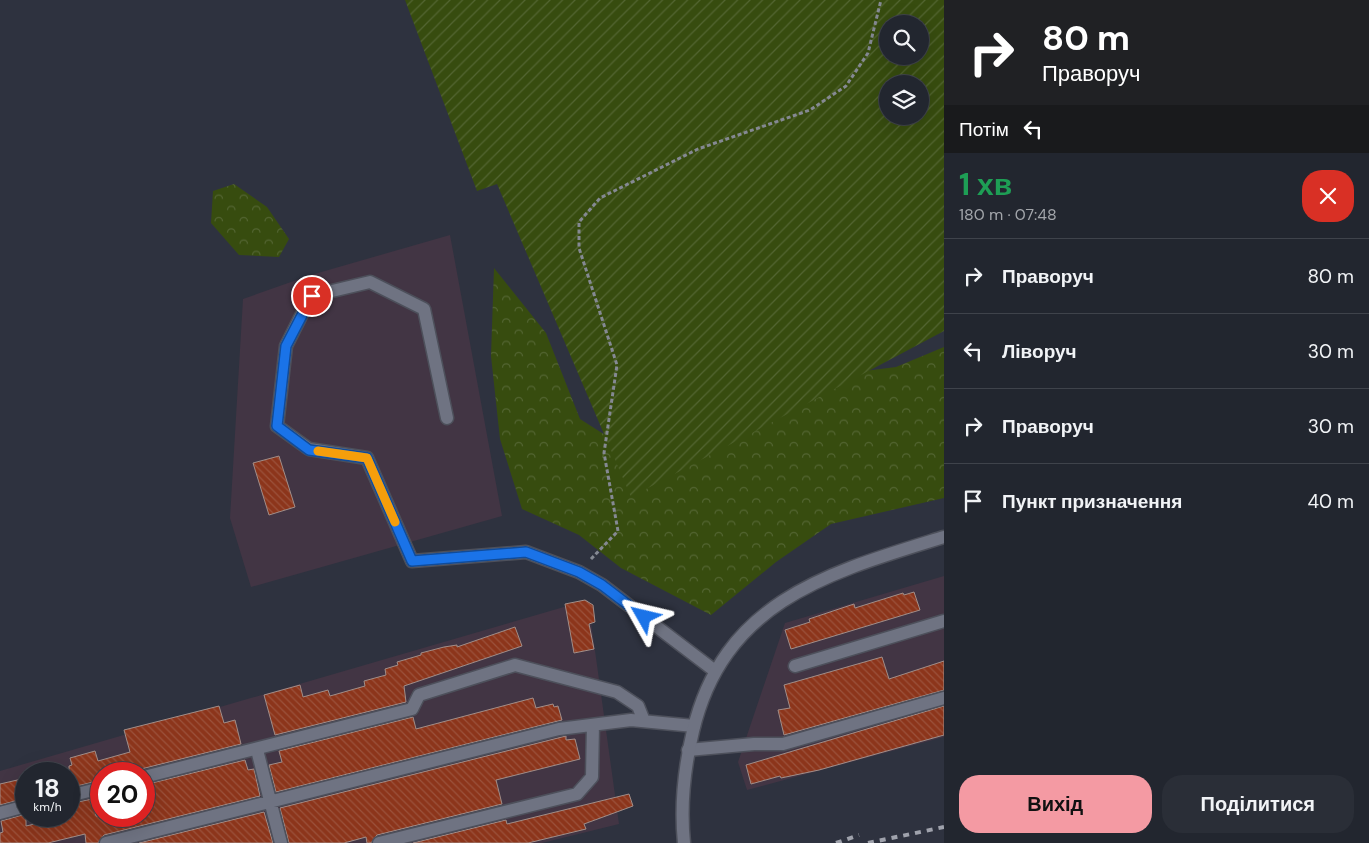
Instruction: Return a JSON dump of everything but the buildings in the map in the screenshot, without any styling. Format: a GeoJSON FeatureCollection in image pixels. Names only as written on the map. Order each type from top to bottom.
{"type":"FeatureCollection","features":[{"type":"Feature","properties":{"kind":"main road"},"geometry":{"type":"LineString","coordinates":[[447,418],[424,310],[370,282],[312,296],[286,346],[277,426],[309,450],[367,458],[412,561],[526,552],[579,572],[602,585],[716,671]]}},
{"type":"Feature","properties":{"kind":"main road"},"geometry":{"type":"LineString","coordinates":[[684,843],[682,791],[688,750],[694,726],[703,697],[716,671],[730,649],[749,626],[782,601],[817,581],[850,567],[944,537]]}},
{"type":"Feature","properties":{"kind":"main road"},"geometry":{"type":"LineString","coordinates":[[796,666],[944,621]]}},
{"type":"Feature","properties":{"kind":"main road"},"geometry":{"type":"LineString","coordinates":[[155,774],[257,750],[412,709],[419,696],[515,666],[617,692],[638,706],[644,721]]}},
{"type":"Feature","properties":{"kind":"main road"},"geometry":{"type":"LineString","coordinates":[[688,750],[754,744],[783,744],[944,698]]}},
{"type":"Feature","properties":{"kind":"main road"},"geometry":{"type":"LineString","coordinates":[[106,843],[559,729],[631,720],[694,726]]}},
{"type":"Feature","properties":{"kind":"main road"},"geometry":{"type":"LineString","coordinates":[[379,843],[578,794],[592,777],[593,725]]}},
{"type":"Feature","properties":{"kind":"main road"},"geometry":{"type":"LineString","coordinates":[[257,750],[280,843]]}},
{"type":"Feature","properties":{"kind":"main road"},"geometry":{"type":"LineString","coordinates":[[0,812],[15,809]]}},
{"type":"Feature","properties":{"kind":"path"},"geometry":{"type":"LineString","coordinates":[[579,572],[618,531],[604,452],[617,365],[578,248],[578,222],[600,198],[698,149],[810,110],[846,86],[868,53],[881,0]]}},
{"type":"Feature","properties":{"kind":"shaded area"},"geometry":{"type":"Polygon","coordinates":[[[450,235],[502,516],[251,587],[230,518],[243,299],[311,275],[450,235]]]}},
{"type":"Feature","properties":{"kind":"shaded area"},"geometry":{"type":"Polygon","coordinates":[[[944,576],[944,737],[747,790],[738,762],[785,623],[944,576]]]}},
{"type":"Feature","properties":{"kind":"shaded area"},"geometry":{"type":"Polygon","coordinates":[[[588,600],[619,824],[542,843],[0,843],[0,771],[15,767],[15,827],[80,827],[80,762],[31,762],[588,600]]]}},
{"type":"Feature","properties":{"kind":"green space"},"geometry":{"type":"Polygon","coordinates":[[[405,0],[944,0],[944,331],[631,497],[497,184],[477,191],[405,0]]]}},
{"type":"Feature","properties":{"kind":"green space"},"geometry":{"type":"Polygon","coordinates":[[[234,184],[267,207],[289,239],[279,257],[239,255],[211,223],[213,191],[234,184]]]}},
{"type":"Feature","properties":{"kind":"green space"},"geometry":{"type":"Polygon","coordinates":[[[494,268],[546,333],[580,419],[635,454],[746,386],[896,367],[944,347],[944,498],[831,524],[776,562],[711,615],[621,568],[579,535],[522,509],[500,439],[491,356],[494,268]]]}},
{"type":"Feature","properties":{"kind":"railway"},"geometry":{"type":"LineString","coordinates":[[868,843],[944,827]]}},
{"type":"Feature","properties":{"kind":"railway"},"geometry":{"type":"LineString","coordinates":[[836,843],[859,835]]}},
{"type":"Feature","properties":{"kind":"slow traffic"},"geometry":{"type":"LineString","coordinates":[[318,451],[367,458],[395,522]]}},
{"type":"Feature","properties":{"kind":"route"},"geometry":{"type":"LineString","coordinates":[[312,296],[286,346],[277,426],[309,450],[367,458],[412,561],[526,552],[579,572],[602,585],[644,617]]}}]}
